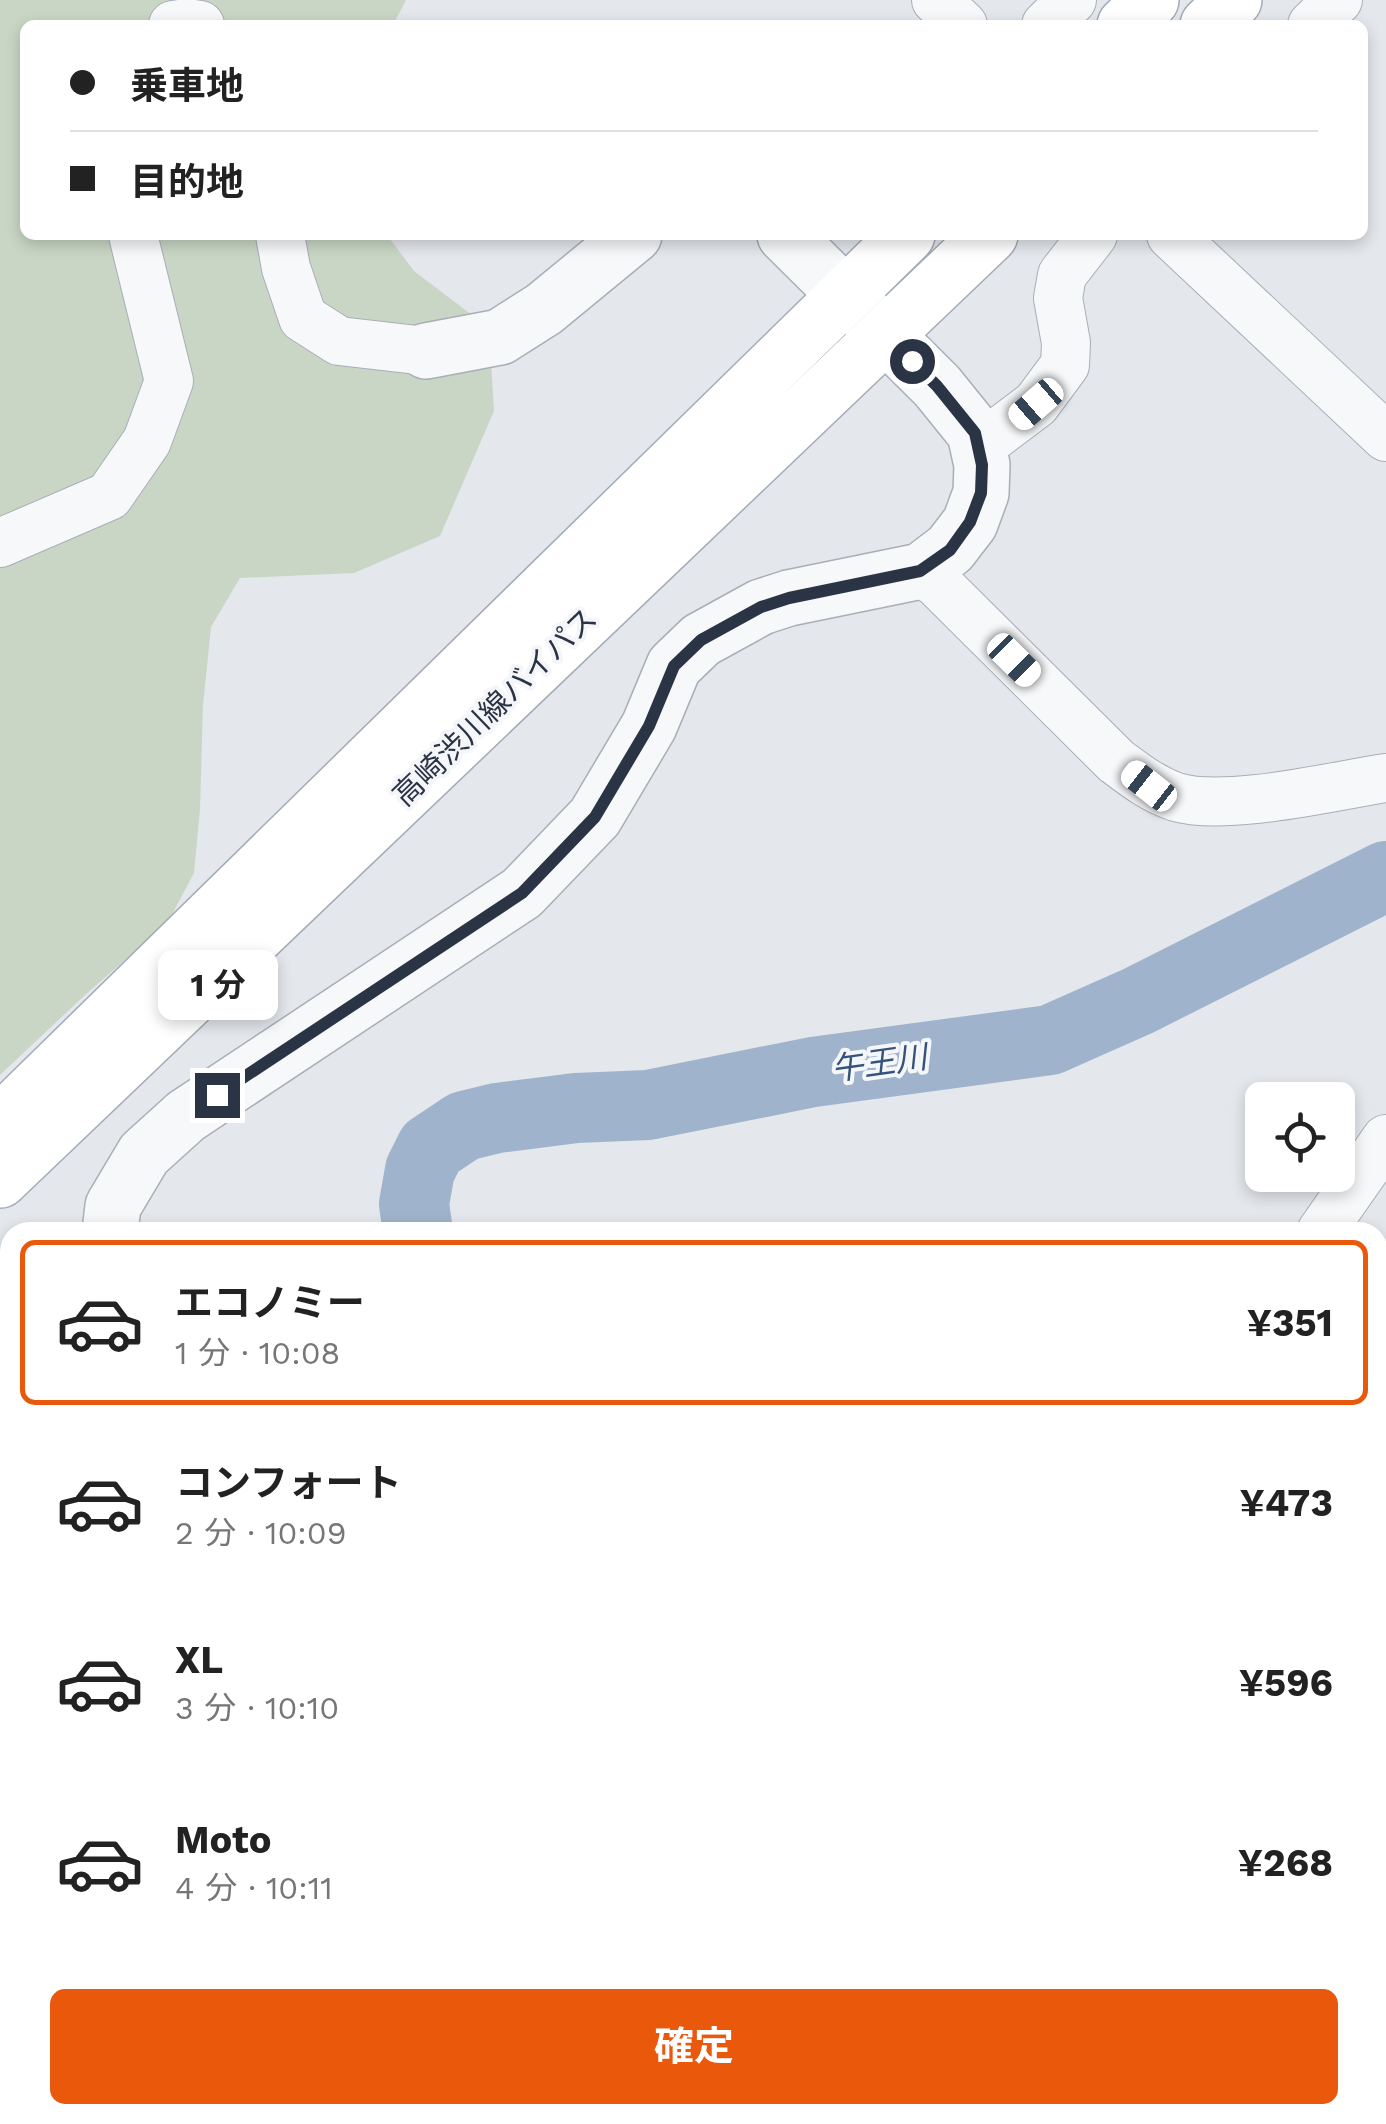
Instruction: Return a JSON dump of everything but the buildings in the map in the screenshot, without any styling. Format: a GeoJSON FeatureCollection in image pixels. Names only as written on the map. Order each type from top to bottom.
{"type":"FeatureCollection","features":[{"type":"Feature","properties":{"kind":"main road"},"geometry":{"type":"LineString","coordinates":[[1130,20],[1151,0]]}},
{"type":"Feature","properties":{"kind":"main road"},"geometry":{"type":"LineString","coordinates":[[1213,20],[1234,0]]}},
{"type":"Feature","properties":{"kind":"main road","name":"高崎渋川線バイパス"},"geometry":{"type":"LineString","coordinates":[[0,1123],[901,240]]}},
{"type":"Feature","properties":{"kind":"main road","name":"高崎渋川線バイパス"},"geometry":{"type":"LineString","coordinates":[[0,1180],[985,240]]}},
{"type":"Feature","properties":{"kind":"street"},"geometry":{"type":"LineString","coordinates":[[936,0],[958,20]]}},
{"type":"Feature","properties":{"kind":"street"},"geometry":{"type":"LineString","coordinates":[[1051,20],[1072,0]]}},
{"type":"Feature","properties":{"kind":"street"},"geometry":{"type":"LineString","coordinates":[[1317,20],[1338,0]]}},
{"type":"Feature","properties":{"kind":"street"},"geometry":{"type":"LineString","coordinates":[[0,544],[109,496],[147,441],[170,381],[135,240]]}},
{"type":"Feature","properties":{"kind":"street"},"geometry":{"type":"LineString","coordinates":[[281,240],[303,318],[339,341],[426,351],[500,337],[544,309],[628,240]]}},
{"type":"Feature","properties":{"kind":"street"},"geometry":{"type":"LineString","coordinates":[[111,1222],[112,1206],[144,1154],[186,1116],[522,893],[595,817],[649,726],[674,666],[701,640],[761,607],[789,598],[920,571],[950,550],[970,522],[981,493],[982,465],[975,433],[937,386],[790,240]]}},
{"type":"Feature","properties":{"kind":"street"},"geometry":{"type":"LineString","coordinates":[[979,447],[1036,404],[1066,365],[1058,298],[1062,275],[1090,240]]}},
{"type":"Feature","properties":{"kind":"street"},"geometry":{"type":"LineString","coordinates":[[1175,240],[1386,437]]}},
{"type":"Feature","properties":{"kind":"street"},"geometry":{"type":"LineString","coordinates":[[920,571],[938,584],[1116,761],[1149,786],[1181,798],[1223,801],[1386,778]]}},
{"type":"Feature","properties":{"kind":"street"},"geometry":{"type":"LineString","coordinates":[[1327,1222],[1386,1139]]}},
{"type":"Feature","properties":{"kind":"green space"},"geometry":{"type":"Polygon","coordinates":[[[0,0],[406,0],[396,20],[20,20],[20,240],[391,240],[414,271],[489,328],[494,411],[440,536],[354,573],[240,578],[211,627],[194,873],[168,922],[0,1075],[0,0]]]}},
{"type":"Feature","properties":{"kind":"waterway","name":"午王川"},"geometry":{"type":"LineString","coordinates":[[417,1222],[414,1204],[420,1170],[431,1148],[464,1126],[576,1108],[648,1105],[813,1072],[1050,1040],[1138,1001],[1386,876]]}},
{"type":"Feature","properties":{"kind":"route"},"geometry":{"type":"LineString","coordinates":[[217,1095],[522,893],[595,817],[649,726],[674,666],[701,640],[761,607],[920,571],[950,550],[970,522],[981,493],[982,465],[975,433],[912,361]]}}]}
